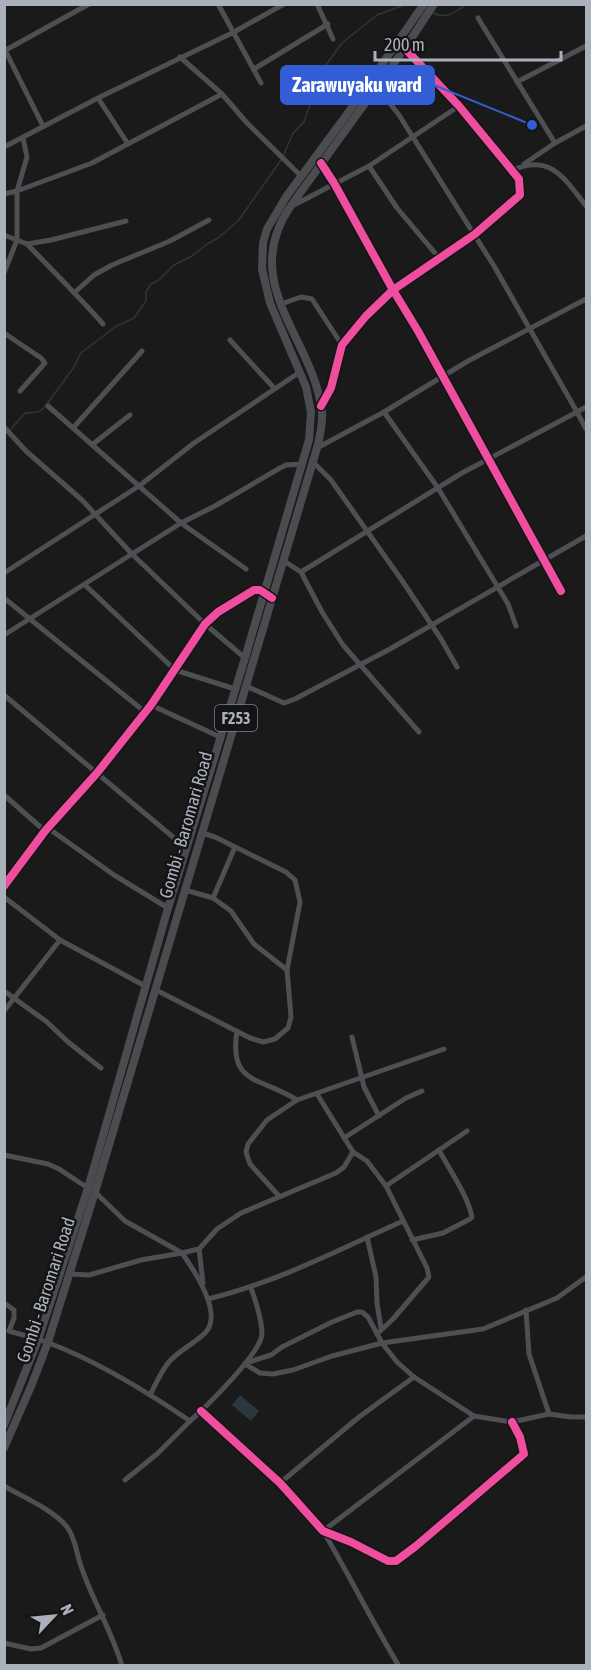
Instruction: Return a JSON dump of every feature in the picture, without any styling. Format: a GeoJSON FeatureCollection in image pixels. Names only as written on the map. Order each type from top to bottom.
{"type":"FeatureCollection","features":[{"type":"Feature","properties":{"kind":"main road","name":"Gombi - Baromari Road"},"geometry":{"type":"LineString","coordinates":[[4,1425],[38,1340],[92,1190],[156,990],[246,686],[309,440],[311,412],[300,372],[270,303],[262,269],[263,243],[269,224],[301,176],[402,45],[428,6]]}},
{"type":"Feature","properties":{"kind":"main road","name":"Gombi - Baromari Road"},"geometry":{"type":"LineString","coordinates":[[4,1448],[48,1342],[69,1274],[165,917],[245,658],[284,561],[322,426],[321,406],[309,369],[281,304],[273,274],[272,247],[280,221],[377,87],[402,45]]}},
{"type":"Feature","properties":{"kind":"main road"},"geometry":{"type":"LineString","coordinates":[[165,917],[174,923]]}},
{"type":"Feature","properties":{"kind":"street"},"geometry":{"type":"LineString","coordinates":[[43,126],[5,51],[89,4]]}},
{"type":"Feature","properties":{"kind":"street"},"geometry":{"type":"LineString","coordinates":[[218,4],[261,83]]}},
{"type":"Feature","properties":{"kind":"street"},"geometry":{"type":"LineString","coordinates":[[4,147],[234,32],[284,4]]}},
{"type":"Feature","properties":{"kind":"street"},"geometry":{"type":"LineString","coordinates":[[317,4],[333,39]]}},
{"type":"Feature","properties":{"kind":"street"},"geometry":{"type":"LineString","coordinates":[[478,18],[555,143]]}},
{"type":"Feature","properties":{"kind":"street"},"geometry":{"type":"LineString","coordinates":[[254,69],[328,24]]}},
{"type":"Feature","properties":{"kind":"street"},"geometry":{"type":"LineString","coordinates":[[321,406],[331,388],[342,345],[366,316],[393,290],[475,234],[520,195],[519,179],[459,106],[402,45]]}},
{"type":"Feature","properties":{"kind":"street"},"geometry":{"type":"LineString","coordinates":[[517,82],[586,46]]}},
{"type":"Feature","properties":{"kind":"street"},"geometry":{"type":"LineString","coordinates":[[180,57],[222,93],[247,123],[301,176]]}},
{"type":"Feature","properties":{"kind":"street"},"geometry":{"type":"LineString","coordinates":[[377,87],[414,138],[475,234],[586,429]]}},
{"type":"Feature","properties":{"kind":"street"},"geometry":{"type":"LineString","coordinates":[[4,194],[92,163],[222,93]]}},
{"type":"Feature","properties":{"kind":"street"},"geometry":{"type":"LineString","coordinates":[[98,98],[128,144]]}},
{"type":"Feature","properties":{"kind":"street"},"geometry":{"type":"LineString","coordinates":[[290,207],[369,166],[459,106]]}},
{"type":"Feature","properties":{"kind":"street"},"geometry":{"type":"LineString","coordinates":[[511,171],[586,126]]}},
{"type":"Feature","properties":{"kind":"street"},"geometry":{"type":"LineString","coordinates":[[4,273],[17,240],[17,191],[27,157],[22,138]]}},
{"type":"Feature","properties":{"kind":"street"},"geometry":{"type":"LineString","coordinates":[[321,163],[490,458],[561,591]]}},
{"type":"Feature","properties":{"kind":"street"},"geometry":{"type":"LineString","coordinates":[[523,165],[555,169],[586,206]]}},
{"type":"Feature","properties":{"kind":"street"},"geometry":{"type":"LineString","coordinates":[[369,166],[397,208],[440,259]]}},
{"type":"Feature","properties":{"kind":"street"},"geometry":{"type":"LineString","coordinates":[[75,292],[103,270],[170,241],[209,220]]}},
{"type":"Feature","properties":{"kind":"street"},"geometry":{"type":"LineString","coordinates":[[27,244],[126,221]]}},
{"type":"Feature","properties":{"kind":"street"},"geometry":{"type":"LineString","coordinates":[[4,235],[27,244],[103,324]]}},
{"type":"Feature","properties":{"kind":"street"},"geometry":{"type":"LineString","coordinates":[[281,304],[301,297],[312,299],[342,345]]}},
{"type":"Feature","properties":{"kind":"street"},"geometry":{"type":"LineString","coordinates":[[317,448],[384,412],[443,376],[586,299]]}},
{"type":"Feature","properties":{"kind":"street"},"geometry":{"type":"LineString","coordinates":[[4,333],[45,363],[20,391]]}},
{"type":"Feature","properties":{"kind":"street"},"geometry":{"type":"LineString","coordinates":[[230,340],[274,388]]}},
{"type":"Feature","properties":{"kind":"street"},"geometry":{"type":"LineString","coordinates":[[74,428],[142,351]]}},
{"type":"Feature","properties":{"kind":"street"},"geometry":{"type":"LineString","coordinates":[[4,573],[139,486],[194,443],[300,372]]}},
{"type":"Feature","properties":{"kind":"street"},"geometry":{"type":"LineString","coordinates":[[48,406],[181,523],[246,569]]}},
{"type":"Feature","properties":{"kind":"street"},"geometry":{"type":"LineString","coordinates":[[301,572],[438,488],[586,407]]}},
{"type":"Feature","properties":{"kind":"street"},"geometry":{"type":"LineString","coordinates":[[384,412],[438,488],[508,604],[516,626]]}},
{"type":"Feature","properties":{"kind":"street"},"geometry":{"type":"LineString","coordinates":[[93,444],[130,415]]}},
{"type":"Feature","properties":{"kind":"street"},"geometry":{"type":"LineString","coordinates":[[5,428],[26,451],[95,513],[131,552],[205,624],[245,658]]}},
{"type":"Feature","properties":{"kind":"street"},"geometry":{"type":"LineString","coordinates":[[313,462],[331,480],[450,653],[457,667]]}},
{"type":"Feature","properties":{"kind":"street"},"geometry":{"type":"LineString","coordinates":[[4,634],[85,585],[131,552],[181,523],[286,465],[303,465]]}},
{"type":"Feature","properties":{"kind":"street"},"geometry":{"type":"LineString","coordinates":[[246,686],[284,703],[295,699],[497,588],[586,536]]}},
{"type":"Feature","properties":{"kind":"street"},"geometry":{"type":"LineString","coordinates":[[284,561],[301,572],[332,628],[358,665],[419,732]]}},
{"type":"Feature","properties":{"kind":"street"},"geometry":{"type":"LineString","coordinates":[[85,585],[175,670],[235,689]]}},
{"type":"Feature","properties":{"kind":"street"},"geometry":{"type":"LineString","coordinates":[[4,886],[47,830],[97,773],[151,705],[205,624],[218,612],[254,590],[260,590],[268,596]]}},
{"type":"Feature","properties":{"kind":"street"},"geometry":{"type":"LineString","coordinates":[[4,598],[145,712]]}},
{"type":"Feature","properties":{"kind":"street"},"geometry":{"type":"LineString","coordinates":[[4,696],[186,848]]}},
{"type":"Feature","properties":{"kind":"street"},"geometry":{"type":"LineString","coordinates":[[151,705],[220,737]]}},
{"type":"Feature","properties":{"kind":"street"},"geometry":{"type":"LineString","coordinates":[[4,795],[47,830],[168,908]]}},
{"type":"Feature","properties":{"kind":"street"},"geometry":{"type":"LineString","coordinates":[[156,990],[237,1032],[263,1042],[275,1039],[288,1028],[291,1017],[287,970],[300,902],[295,880],[286,872],[202,833]]}},
{"type":"Feature","properties":{"kind":"street"},"geometry":{"type":"LineString","coordinates":[[213,898],[235,847]]}},
{"type":"Feature","properties":{"kind":"street"},"geometry":{"type":"LineString","coordinates":[[185,890],[213,898],[231,911],[254,944],[287,970]]}},
{"type":"Feature","properties":{"kind":"street"},"geometry":{"type":"LineString","coordinates":[[4,897],[60,940],[145,986]]}},
{"type":"Feature","properties":{"kind":"street"},"geometry":{"type":"LineString","coordinates":[[4,1011],[60,940]]}},
{"type":"Feature","properties":{"kind":"street"},"geometry":{"type":"LineString","coordinates":[[4,991],[47,1022],[101,1068]]}},
{"type":"Feature","properties":{"kind":"street"},"geometry":{"type":"LineString","coordinates":[[237,1032],[236,1061],[247,1077],[275,1087],[297,1100]]}},
{"type":"Feature","properties":{"kind":"street"},"geometry":{"type":"LineString","coordinates":[[352,1037],[369,1101],[379,1116]]}},
{"type":"Feature","properties":{"kind":"street"},"geometry":{"type":"LineString","coordinates":[[279,1196],[250,1164],[246,1152],[248,1144],[267,1120],[297,1100],[444,1049]]}},
{"type":"Feature","properties":{"kind":"street"},"geometry":{"type":"LineString","coordinates":[[344,1138],[422,1091]]}},
{"type":"Feature","properties":{"kind":"street"},"geometry":{"type":"LineString","coordinates":[[317,1094],[353,1152],[366,1161],[386,1186],[427,1268],[429,1277],[377,1334]]}},
{"type":"Feature","properties":{"kind":"street"},"geometry":{"type":"LineString","coordinates":[[386,1186],[467,1131]]}},
{"type":"Feature","properties":{"kind":"street"},"geometry":{"type":"LineString","coordinates":[[412,1240],[443,1233],[472,1217],[439,1150]]}},
{"type":"Feature","properties":{"kind":"street"},"geometry":{"type":"LineString","coordinates":[[69,1274],[89,1275],[141,1260],[199,1249],[217,1229],[241,1213],[336,1173],[344,1167],[353,1152]]}},
{"type":"Feature","properties":{"kind":"street"},"geometry":{"type":"LineString","coordinates":[[4,1155],[48,1164],[92,1190],[125,1221],[182,1253],[203,1284]]}},
{"type":"Feature","properties":{"kind":"street"},"geometry":{"type":"LineString","coordinates":[[208,1299],[252,1288],[341,1251],[403,1221]]}},
{"type":"Feature","properties":{"kind":"street"},"geometry":{"type":"LineString","coordinates":[[367,1237],[376,1277],[381,1328]]}},
{"type":"Feature","properties":{"kind":"street"},"geometry":{"type":"LineString","coordinates":[[150,1395],[167,1364],[180,1350],[203,1336],[208,1329],[210,1321],[208,1299],[203,1284],[199,1249]]}},
{"type":"Feature","properties":{"kind":"street"},"geometry":{"type":"LineString","coordinates":[[245,1364],[261,1373],[273,1374],[382,1343],[483,1329],[557,1298],[586,1277]]}},
{"type":"Feature","properties":{"kind":"street"},"geometry":{"type":"LineString","coordinates":[[125,1479],[157,1454],[245,1364],[261,1337],[261,1321],[252,1288]]}},
{"type":"Feature","properties":{"kind":"street"},"geometry":{"type":"LineString","coordinates":[[4,1303],[14,1310],[14,1318],[9,1331],[48,1342],[110,1372],[190,1421]]}},
{"type":"Feature","properties":{"kind":"street"},"geometry":{"type":"LineString","coordinates":[[526,1310],[529,1354],[549,1414]]}},
{"type":"Feature","properties":{"kind":"street"},"geometry":{"type":"LineString","coordinates":[[245,1364],[271,1356],[307,1335],[357,1312],[362,1312],[368,1317],[382,1343],[414,1377],[474,1416],[512,1422],[549,1414],[586,1417]]}},
{"type":"Feature","properties":{"kind":"street"},"geometry":{"type":"LineString","coordinates":[[280,1483],[359,1417],[414,1377]]}},
{"type":"Feature","properties":{"kind":"street"},"geometry":{"type":"LineString","coordinates":[[201,1411],[280,1483],[323,1532],[399,1665]]}},
{"type":"Feature","properties":{"kind":"street"},"geometry":{"type":"LineString","coordinates":[[323,1532],[474,1416]]}},
{"type":"Feature","properties":{"kind":"street"},"geometry":{"type":"LineString","coordinates":[[323,1532],[351,1542],[388,1561],[396,1560],[416,1546],[524,1454],[520,1437],[512,1422]]}},
{"type":"Feature","properties":{"kind":"street"},"geometry":{"type":"LineString","coordinates":[[4,1486],[59,1518],[67,1527],[74,1540],[81,1567],[115,1641],[122,1665]]}},
{"type":"Feature","properties":{"kind":"street"},"geometry":{"type":"LineString","coordinates":[[4,1643],[31,1649],[41,1648],[103,1615]]}},
{"type":"Feature","properties":{"kind":"shaded area"},"geometry":{"type":"Polygon","coordinates":[[[240,1395],[259,1411],[251,1421],[232,1405],[240,1395]]]}},
{"type":"Feature","properties":{"kind":"waterway"},"geometry":{"type":"LineString","coordinates":[[283,156],[293,133],[304,122],[321,72],[342,43],[377,15],[407,4]]}},
{"type":"Feature","properties":{"kind":"waterway"},"geometry":{"type":"LineString","coordinates":[[431,12],[446,15],[454,13],[467,4]]}},
{"type":"Feature","properties":{"kind":"waterway"},"geometry":{"type":"LineString","coordinates":[[11,429],[25,413],[38,412],[44,408],[74,367],[81,353],[115,327],[134,318],[146,301],[146,292],[151,284],[159,280],[174,265],[218,238],[238,221],[281,160]]}},
{"type":"Feature","properties":{"kind":"cycle path"},"geometry":{"type":"LineString","coordinates":[[321,406],[331,388],[342,345],[366,316],[393,290],[475,234],[520,195],[519,179],[459,106],[399,42]]}},
{"type":"Feature","properties":{"kind":"cycle path"},"geometry":{"type":"LineString","coordinates":[[321,163],[418,331],[561,591]]}},
{"type":"Feature","properties":{"kind":"cycle path"},"geometry":{"type":"LineString","coordinates":[[4,886],[45,831],[97,773],[151,705],[205,624],[218,612],[254,590],[260,590],[272,598]]}},
{"type":"Feature","properties":{"kind":"cycle path"},"geometry":{"type":"LineString","coordinates":[[201,1411],[280,1483],[323,1531],[388,1561],[396,1561],[416,1546],[524,1454],[520,1437],[512,1422]]}},
{"type":"Feature","properties":{"kind":"place","name":"Zarawuyaku ward"},"geometry":{"type":"Point","coordinates":[532,125]}}]}
